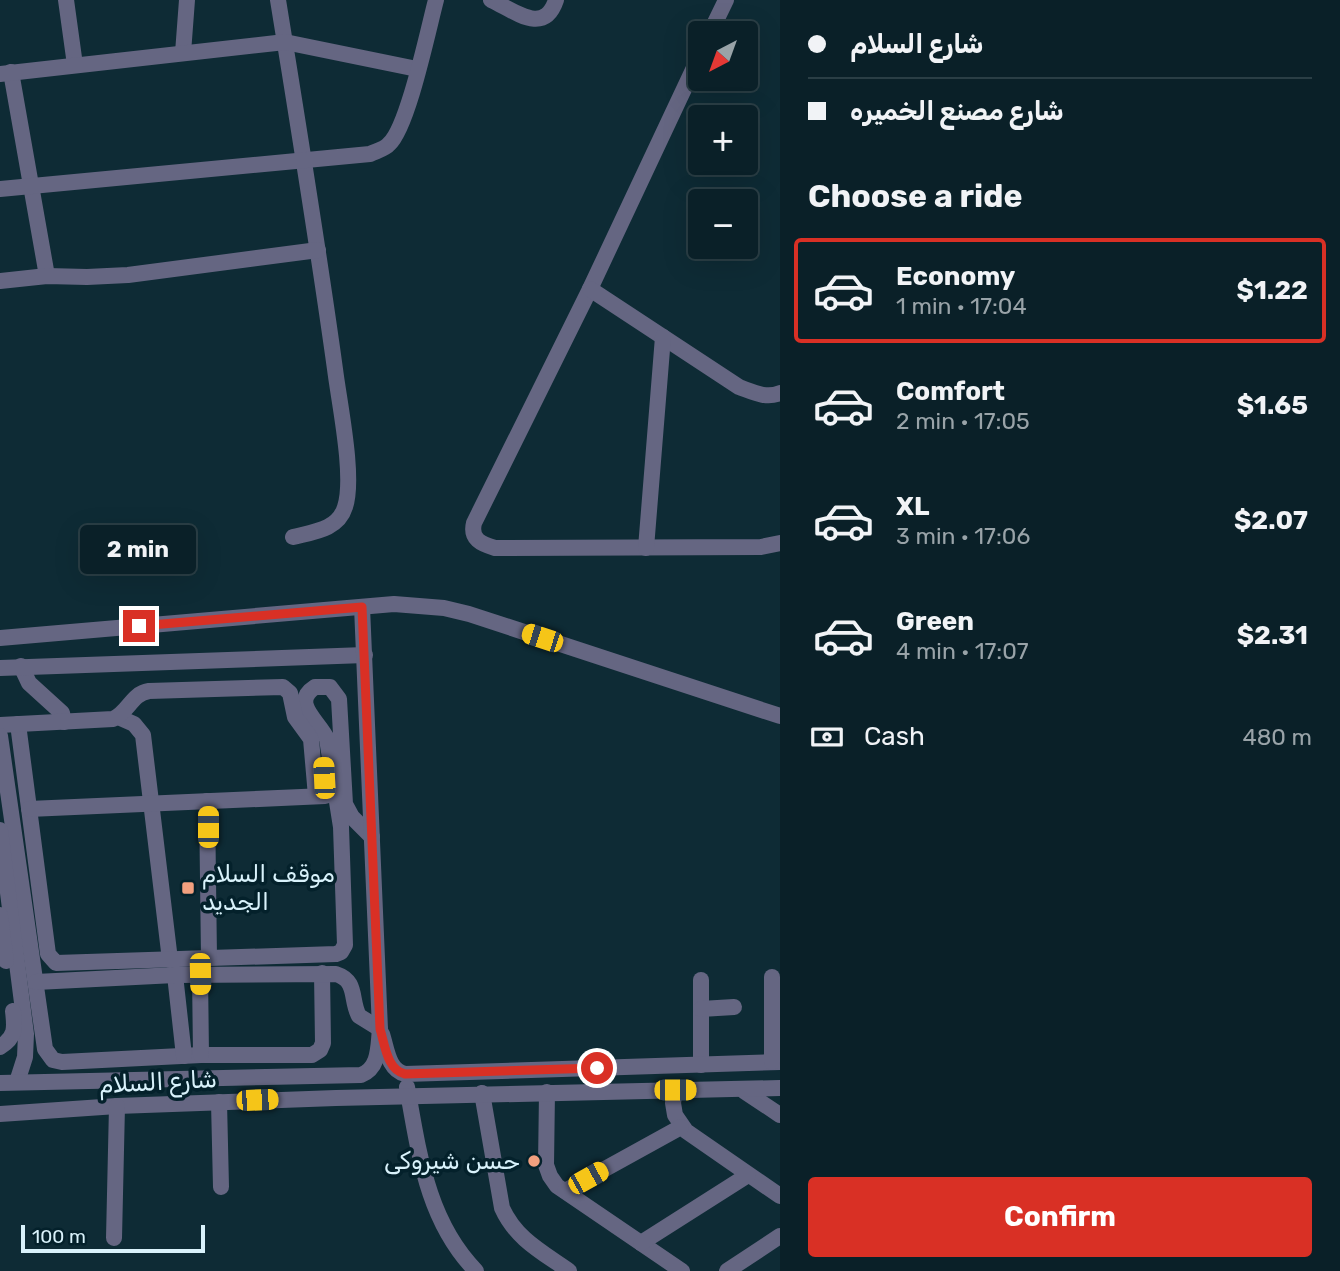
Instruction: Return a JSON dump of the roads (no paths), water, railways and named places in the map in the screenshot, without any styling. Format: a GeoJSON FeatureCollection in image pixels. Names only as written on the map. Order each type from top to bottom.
{"type":"FeatureCollection","features":[{"type":"Feature","properties":{"kind":"street"},"geometry":{"type":"LineString","coordinates":[[66,0],[75,65]]}},
{"type":"Feature","properties":{"kind":"street"},"geometry":{"type":"LineString","coordinates":[[183,53],[187,0]]}},
{"type":"Feature","properties":{"kind":"street"},"geometry":{"type":"LineString","coordinates":[[278,0],[318,250],[346,449],[345,506],[337,523],[293,537]]}},
{"type":"Feature","properties":{"kind":"street"},"geometry":{"type":"LineString","coordinates":[[0,189],[370,154],[388,146],[399,133],[436,0]]}},
{"type":"Feature","properties":{"kind":"street"},"geometry":{"type":"LineString","coordinates":[[491,0],[533,20],[545,18],[552,11],[556,0]]}},
{"type":"Feature","properties":{"kind":"street"},"geometry":{"type":"LineString","coordinates":[[716,21],[726,0]]}},
{"type":"Feature","properties":{"kind":"street"},"geometry":{"type":"LineString","coordinates":[[47,276],[32,186],[6,73],[285,42],[417,69]]}},
{"type":"Feature","properties":{"kind":"street"},"geometry":{"type":"LineString","coordinates":[[688,81],[590,289],[474,523],[473,534],[478,541],[495,548],[761,547],[780,543]]}},
{"type":"Feature","properties":{"kind":"street"},"geometry":{"type":"LineString","coordinates":[[0,281],[47,276],[128,275],[318,250]]}},
{"type":"Feature","properties":{"kind":"street"},"geometry":{"type":"LineString","coordinates":[[590,289],[740,387],[760,395],[780,393]]}},
{"type":"Feature","properties":{"kind":"street"},"geometry":{"type":"LineString","coordinates":[[646,548],[663,337]]}},
{"type":"Feature","properties":{"kind":"street"},"geometry":{"type":"LineString","coordinates":[[0,638],[362,607],[419,605],[468,614],[780,716]]}},
{"type":"Feature","properties":{"kind":"street"},"geometry":{"type":"LineString","coordinates":[[0,1083],[293,1076],[366,1073],[372,1069],[380,1029],[362,607]]}},
{"type":"Feature","properties":{"kind":"street"},"geometry":{"type":"LineString","coordinates":[[0,668],[365,655]]}},
{"type":"Feature","properties":{"kind":"street"},"geometry":{"type":"LineString","coordinates":[[21,666],[32,686],[52,694],[68,707],[70,722]]}},
{"type":"Feature","properties":{"kind":"street"},"geometry":{"type":"LineString","coordinates":[[0,725],[106,720],[118,717],[135,696],[144,691],[283,687],[290,693],[295,717],[311,740],[322,800]]}},
{"type":"Feature","properties":{"kind":"street"},"geometry":{"type":"LineString","coordinates":[[322,800],[327,739],[306,709],[307,694],[315,687],[330,687],[339,699],[345,804],[352,817],[372,837]]}},
{"type":"Feature","properties":{"kind":"street"},"geometry":{"type":"LineString","coordinates":[[118,717],[134,724],[143,735],[184,1056]]}},
{"type":"Feature","properties":{"kind":"street"},"geometry":{"type":"LineString","coordinates":[[18,724],[49,958],[61,963],[173,967],[200,974],[341,975],[349,981],[359,1016],[380,1029],[392,1066],[397,1072],[405,1074],[776,1062],[772,977]]}},
{"type":"Feature","properties":{"kind":"street"},"geometry":{"type":"LineString","coordinates":[[0,736],[45,1049],[53,1060],[62,1062],[201,1055],[309,1055],[318,1052],[323,1043],[322,973]]}},
{"type":"Feature","properties":{"kind":"street"},"geometry":{"type":"LineString","coordinates":[[36,982],[173,967],[209,958],[336,954],[344,949],[341,827],[327,761]]}},
{"type":"Feature","properties":{"kind":"street"},"geometry":{"type":"LineString","coordinates":[[29,809],[207,801],[322,800]]}},
{"type":"Feature","properties":{"kind":"street"},"geometry":{"type":"LineString","coordinates":[[207,801],[209,958]]}},
{"type":"Feature","properties":{"kind":"street"},"geometry":{"type":"LineString","coordinates":[[0,830],[26,1034],[25,1056],[17,1082]]}},
{"type":"Feature","properties":{"kind":"street"},"geometry":{"type":"LineString","coordinates":[[0,915],[15,1028],[11,1039],[0,1047]]}},
{"type":"Feature","properties":{"kind":"street"},"geometry":{"type":"LineString","coordinates":[[200,974],[201,1055]]}},
{"type":"Feature","properties":{"kind":"street"},"geometry":{"type":"LineString","coordinates":[[701,979],[701,1065]]}},
{"type":"Feature","properties":{"kind":"street"},"geometry":{"type":"LineString","coordinates":[[701,1009],[734,1007]]}},
{"type":"Feature","properties":{"kind":"street"},"geometry":{"type":"LineString","coordinates":[[405,1074],[423,1167],[436,1212],[448,1236],[476,1271]]}},
{"type":"Feature","properties":{"kind":"street"},"geometry":{"type":"LineString","coordinates":[[257,1100],[270,1094],[293,1076]]}},
{"type":"Feature","properties":{"kind":"street","name":"شارع السلام"},"geometry":{"type":"LineString","coordinates":[[0,1114],[257,1100],[482,1093],[744,1091],[780,1088]]}},
{"type":"Feature","properties":{"kind":"street"},"geometry":{"type":"LineString","coordinates":[[675,1090],[673,1103],[681,1126],[780,1196]]}},
{"type":"Feature","properties":{"kind":"street"},"geometry":{"type":"LineString","coordinates":[[744,1091],[780,1115]]}},
{"type":"Feature","properties":{"kind":"street"},"geometry":{"type":"LineString","coordinates":[[547,1092],[546,1165],[550,1176],[565,1191],[682,1271]]}},
{"type":"Feature","properties":{"kind":"street"},"geometry":{"type":"LineString","coordinates":[[482,1093],[502,1208],[508,1222],[517,1234],[569,1271]]}},
{"type":"Feature","properties":{"kind":"street"},"geometry":{"type":"LineString","coordinates":[[219,1102],[220,1187]]}},
{"type":"Feature","properties":{"kind":"street"},"geometry":{"type":"LineString","coordinates":[[114,1238],[117,1106]]}},
{"type":"Feature","properties":{"kind":"street"},"geometry":{"type":"LineString","coordinates":[[565,1191],[681,1126]]}},
{"type":"Feature","properties":{"kind":"street"},"geometry":{"type":"LineString","coordinates":[[641,1243],[748,1175]]}},
{"type":"Feature","properties":{"kind":"street"},"geometry":{"type":"LineString","coordinates":[[727,1271],[780,1236]]}},
{"type":"Feature","properties":{"kind":"place","name":"موقف السلام الجديد"},"geometry":{"type":"Point","coordinates":[188,888]}},
{"type":"Feature","properties":{"kind":"place","name":"حسن شيروكى"},"geometry":{"type":"Point","coordinates":[534,1161]}}]}
